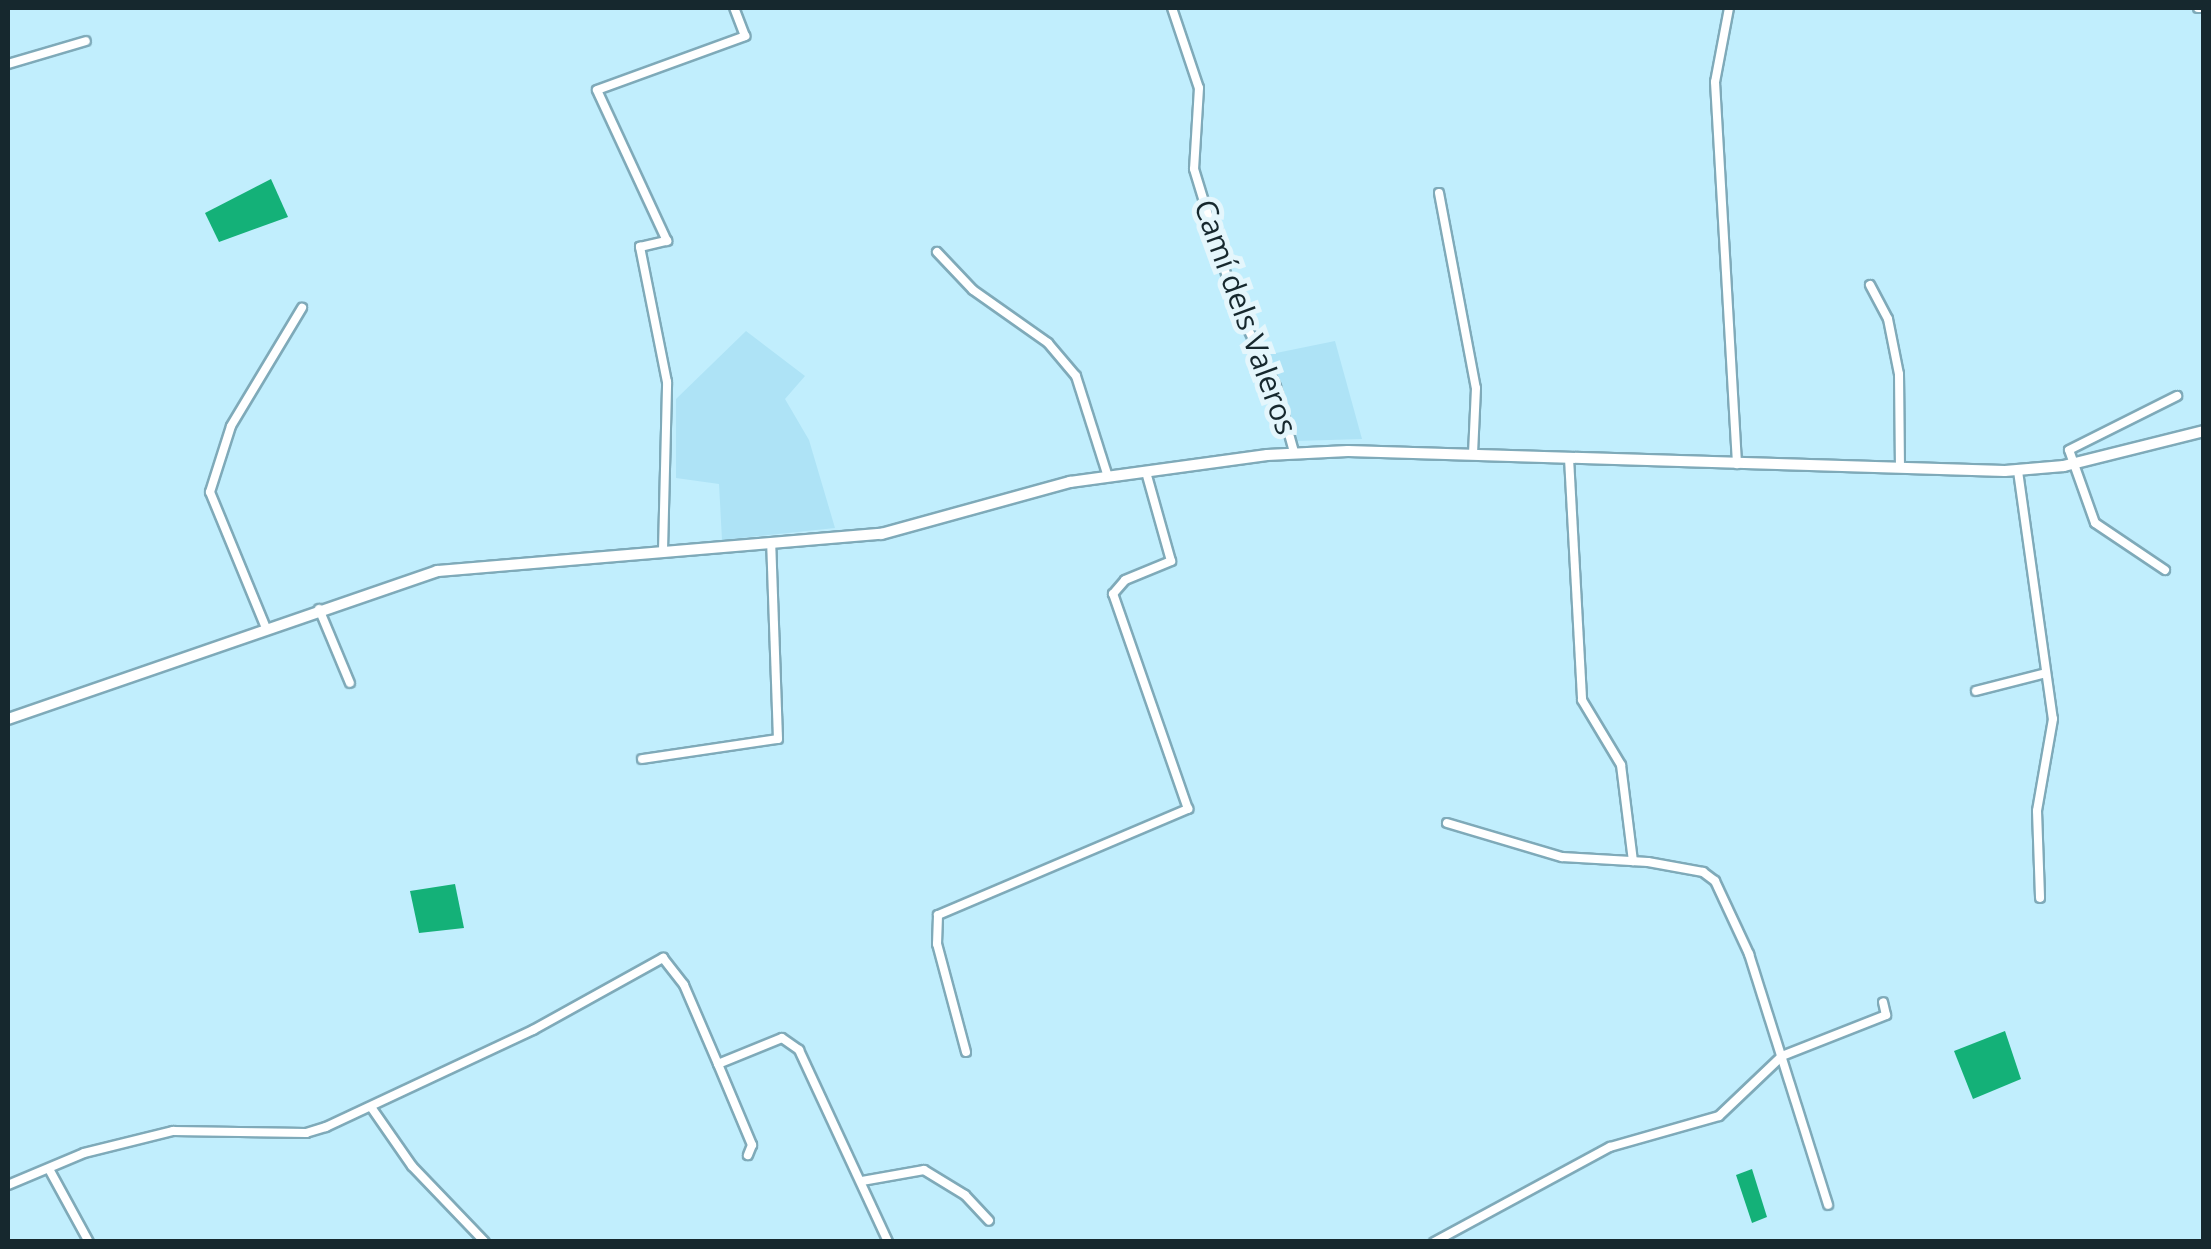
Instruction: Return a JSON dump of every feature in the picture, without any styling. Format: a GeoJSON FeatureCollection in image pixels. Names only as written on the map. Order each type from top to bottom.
{"type":"FeatureCollection","features":[{"type":"Feature","properties":{"kind":"main road"},"geometry":{"type":"LineString","coordinates":[[8,719],[437,571],[916,528],[1034,491],[1294,452],[2018,470],[2072,464],[2204,431]]}},
{"type":"Feature","properties":{"kind":"street"},"geometry":{"type":"LineString","coordinates":[[663,550],[667,382],[640,248],[667,241],[596,90],[745,36],[734,8]]}},
{"type":"Feature","properties":{"kind":"street","name":"Camí dels Valeros"},"geometry":{"type":"LineString","coordinates":[[1172,8],[1199,88],[1194,168],[1203,202],[1234,300],[1276,387],[1294,452]]}},
{"type":"Feature","properties":{"kind":"street"},"geometry":{"type":"LineString","coordinates":[[1730,8],[1716,82],[1736,464]]}},
{"type":"Feature","properties":{"kind":"street"},"geometry":{"type":"LineString","coordinates":[[8,64],[86,41]]}},
{"type":"Feature","properties":{"kind":"street"},"geometry":{"type":"LineString","coordinates":[[1439,193],[1476,388],[1473,455]]}},
{"type":"Feature","properties":{"kind":"street"},"geometry":{"type":"LineString","coordinates":[[937,252],[973,290],[1048,343],[1076,376],[1108,477]]}},
{"type":"Feature","properties":{"kind":"street"},"geometry":{"type":"LineString","coordinates":[[1870,285],[1888,319],[1898,374],[1900,468]]}},
{"type":"Feature","properties":{"kind":"street"},"geometry":{"type":"LineString","coordinates":[[266,628],[210,492],[230,426],[302,308]]}},
{"type":"Feature","properties":{"kind":"street"},"geometry":{"type":"LineString","coordinates":[[2165,570],[2095,523],[2069,450],[2177,396]]}},
{"type":"Feature","properties":{"kind":"street"},"geometry":{"type":"LineString","coordinates":[[1569,458],[1582,700],[1621,765],[1634,862]]}},
{"type":"Feature","properties":{"kind":"street"},"geometry":{"type":"LineString","coordinates":[[2018,470],[2053,719],[2036,811],[2040,898]]}},
{"type":"Feature","properties":{"kind":"street"},"geometry":{"type":"LineString","coordinates":[[966,1052],[937,944],[938,915],[1188,809],[1113,594],[1125,580],[1172,560],[1146,472]]}},
{"type":"Feature","properties":{"kind":"street"},"geometry":{"type":"LineString","coordinates":[[642,759],[778,739],[771,543]]}},
{"type":"Feature","properties":{"kind":"street"},"geometry":{"type":"LineString","coordinates":[[319,609],[350,683]]}},
{"type":"Feature","properties":{"kind":"street"},"geometry":{"type":"LineString","coordinates":[[1976,691],[2046,672]]}},
{"type":"Feature","properties":{"kind":"street"},"geometry":{"type":"LineString","coordinates":[[1446,823],[1562,857],[1703,872],[1715,881],[1750,954],[1828,1206]]}},
{"type":"Feature","properties":{"kind":"street"},"geometry":{"type":"LineString","coordinates":[[8,1185],[173,1131],[306,1133],[371,1107],[565,1014],[663,958],[684,985],[752,1145],[748,1155]]}},
{"type":"Feature","properties":{"kind":"street"},"geometry":{"type":"LineString","coordinates":[[1434,1242],[1610,1147],[1719,1116],[1782,1056],[1886,1015],[1884,1002]]}},
{"type":"Feature","properties":{"kind":"street"},"geometry":{"type":"LineString","coordinates":[[718,1064],[790,1038],[888,1242]]}},
{"type":"Feature","properties":{"kind":"street"},"geometry":{"type":"LineString","coordinates":[[371,1107],[412,1166],[485,1242]]}},
{"type":"Feature","properties":{"kind":"street"},"geometry":{"type":"LineString","coordinates":[[49,1169],[89,1242]]}},
{"type":"Feature","properties":{"kind":"street"},"geometry":{"type":"LineString","coordinates":[[862,1181],[924,1170],[965,1196],[989,1222]]}},
{"type":"Feature","properties":{"kind":"shaded area"},"geometry":{"type":"Polygon","coordinates":[[[271,179],[288,217],[219,242],[205,213],[271,179]]]}},
{"type":"Feature","properties":{"kind":"shaded area"},"geometry":{"type":"Polygon","coordinates":[[[746,331],[805,376],[785,399],[809,440],[835,528],[722,540],[719,484],[676,478],[676,399],[746,331]]]}},
{"type":"Feature","properties":{"kind":"shaded area"},"geometry":{"type":"Polygon","coordinates":[[[1335,341],[1362,439],[1297,441],[1266,355],[1335,341]]]}},
{"type":"Feature","properties":{"kind":"shaded area"},"geometry":{"type":"Polygon","coordinates":[[[455,884],[464,928],[419,933],[410,891],[455,884]]]}},
{"type":"Feature","properties":{"kind":"shaded area"},"geometry":{"type":"Polygon","coordinates":[[[2005,1031],[2021,1079],[1973,1099],[1954,1051],[2005,1031]]]}},
{"type":"Feature","properties":{"kind":"shaded area"},"geometry":{"type":"Polygon","coordinates":[[[1752,1169],[1767,1217],[1752,1223],[1736,1175],[1752,1169]]]}}]}
